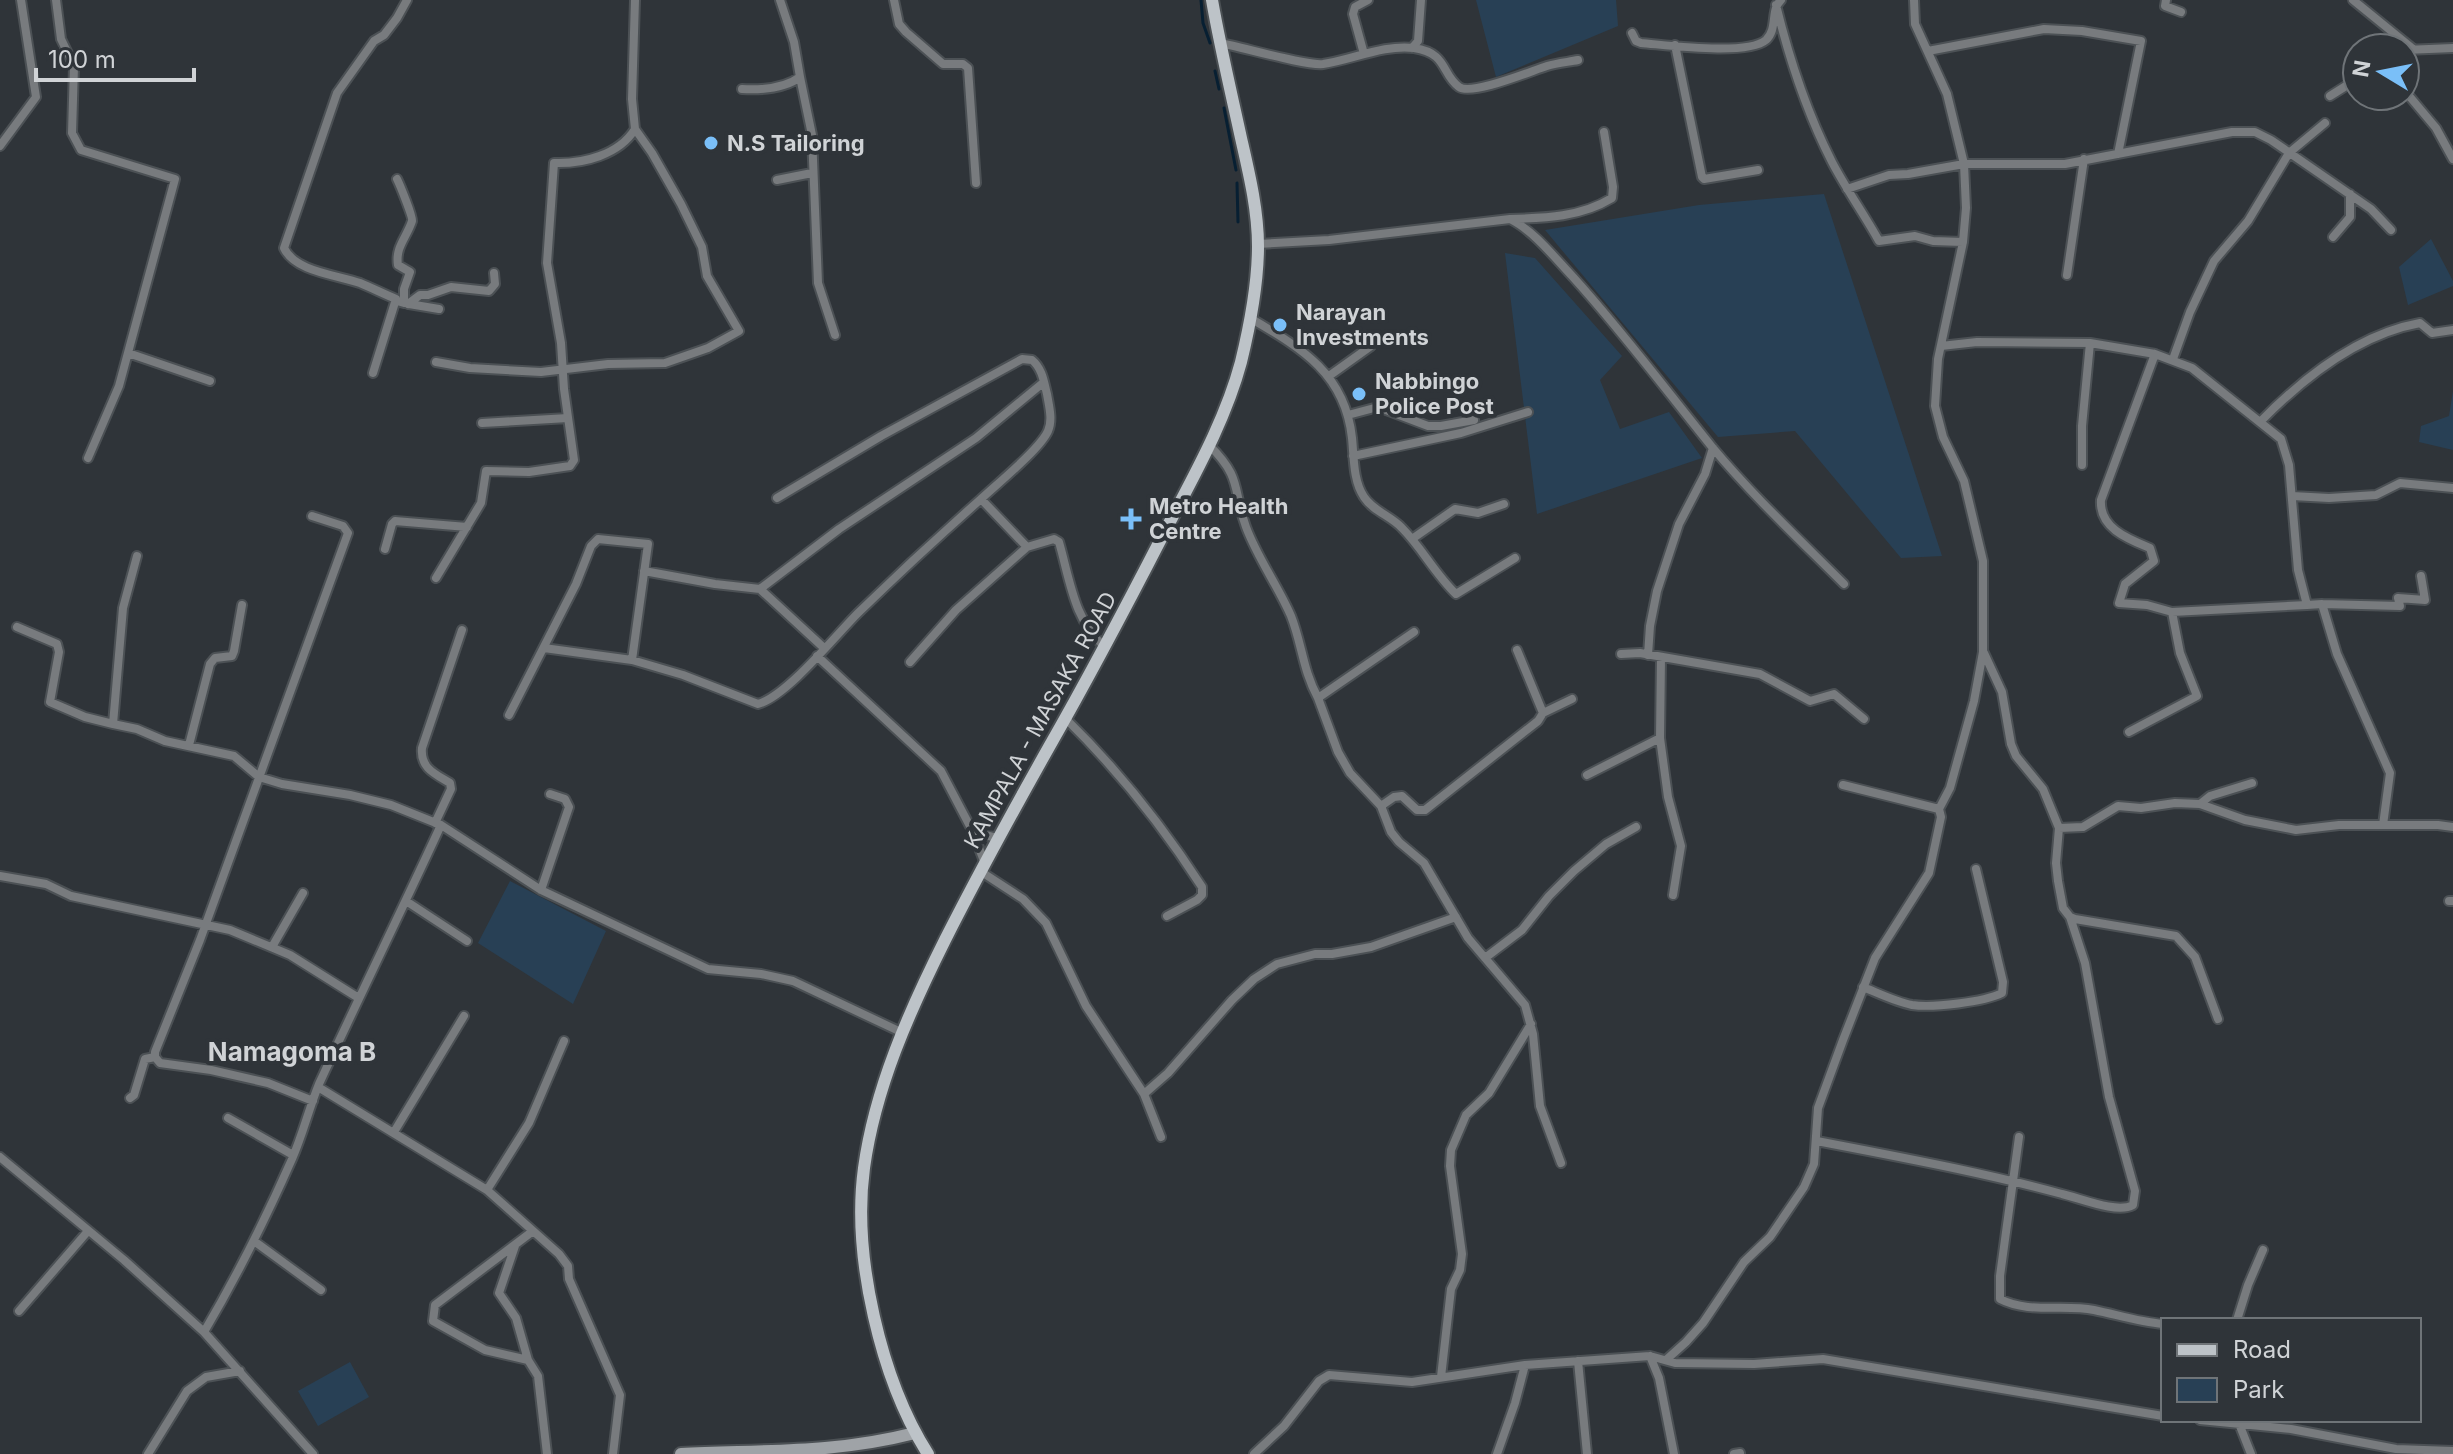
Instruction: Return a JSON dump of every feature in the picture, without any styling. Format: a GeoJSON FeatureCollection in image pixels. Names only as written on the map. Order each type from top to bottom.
{"type":"FeatureCollection","features":[{"type":"Feature","properties":{"kind":"main road","name":"KAMPALA - MASAKA ROAD"},"geometry":{"type":"LineString","coordinates":[[928,1454],[893,1385],[880,1342],[867,1270],[864,1171],[873,1122],[903,1033],[982,866],[1105,647],[1209,445],[1229,397],[1250,318],[1258,244],[1249,174],[1212,0]]}},
{"type":"Feature","properties":{"kind":"main road"},"geometry":{"type":"LineString","coordinates":[[681,1454],[836,1449],[868,1445],[915,1433]]}},
{"type":"Feature","properties":{"kind":"street"},"geometry":{"type":"LineString","coordinates":[[0,146],[36,97],[21,0]]}},
{"type":"Feature","properties":{"kind":"street"},"geometry":{"type":"LineString","coordinates":[[56,0],[61,39],[74,66],[74,142],[81,150],[175,179],[119,386],[88,458]]}},
{"type":"Feature","properties":{"kind":"street"},"geometry":{"type":"LineString","coordinates":[[407,0],[397,18],[384,35],[374,41],[337,93],[284,248],[294,259],[321,273],[358,282],[403,303],[439,309]]}},
{"type":"Feature","properties":{"kind":"street"},"geometry":{"type":"LineString","coordinates":[[436,362],[470,368],[541,372],[608,364],[665,363],[708,348],[739,331],[707,276],[702,247],[681,204],[635,129],[632,99],[635,0]]}},
{"type":"Feature","properties":{"kind":"street"},"geometry":{"type":"LineString","coordinates":[[780,0],[791,31],[812,135],[818,283],[835,335]]}},
{"type":"Feature","properties":{"kind":"street"},"geometry":{"type":"LineString","coordinates":[[894,0],[899,24],[906,32],[943,64],[963,64],[968,68],[976,183]]}},
{"type":"Feature","properties":{"kind":"street"},"geometry":{"type":"LineString","coordinates":[[1364,54],[1353,14],[1355,7],[1368,0]]}},
{"type":"Feature","properties":{"kind":"street"},"geometry":{"type":"LineString","coordinates":[[1412,48],[1418,41],[1421,0]]}},
{"type":"Feature","properties":{"kind":"street"},"geometry":{"type":"LineString","coordinates":[[1666,1360],[1703,1323],[1744,1262],[1770,1237],[1793,1206],[1814,1164],[1818,1108],[1863,987],[1880,948],[1929,873],[1941,817],[1939,809],[1950,788],[1974,701],[1983,652],[1983,561],[1976,521],[1964,481],[1943,437],[1936,414],[1935,394],[1941,346],[1963,242],[1966,208],[1964,164],[1947,94],[1915,24],[1914,0]]}},
{"type":"Feature","properties":{"kind":"street"},"geometry":{"type":"LineString","coordinates":[[2166,0],[2165,6],[2181,12]]}},
{"type":"Feature","properties":{"kind":"street"},"geometry":{"type":"LineString","coordinates":[[2353,0],[2389,32]]}},
{"type":"Feature","properties":{"kind":"street"},"geometry":{"type":"LineString","coordinates":[[1632,33],[1641,43],[1750,47],[1766,40],[1772,30],[1778,3]]}},
{"type":"Feature","properties":{"kind":"street"},"geometry":{"type":"LineString","coordinates":[[1778,3],[1799,82],[1819,135],[1879,241],[1915,236],[1933,241],[1963,242]]}},
{"type":"Feature","properties":{"kind":"street"},"geometry":{"type":"LineString","coordinates":[[1928,51],[2044,29],[2082,31],[2141,41],[2118,154]]}},
{"type":"Feature","properties":{"kind":"street"},"geometry":{"type":"LineString","coordinates":[[1220,43],[1313,64],[1412,48],[1430,53],[1444,64],[1457,85],[1466,89],[1578,60]]}},
{"type":"Feature","properties":{"kind":"street"},"geometry":{"type":"LineString","coordinates":[[1675,45],[1702,177],[1758,170]]}},
{"type":"Feature","properties":{"kind":"street"},"geometry":{"type":"LineString","coordinates":[[2421,49],[2453,48]]}},
{"type":"Feature","properties":{"kind":"street"},"geometry":{"type":"LineString","coordinates":[[742,89],[760,90],[791,84],[800,77]]}},
{"type":"Feature","properties":{"kind":"street"},"geometry":{"type":"LineString","coordinates":[[2330,96],[2341,89]]}},
{"type":"Feature","properties":{"kind":"street"},"geometry":{"type":"LineString","coordinates":[[2421,110],[2436,128],[2453,159]]}},
{"type":"Feature","properties":{"kind":"street"},"geometry":{"type":"LineString","coordinates":[[2173,359],[2190,312],[2214,261],[2248,221],[2289,153],[2325,123]]}},
{"type":"Feature","properties":{"kind":"street"},"geometry":{"type":"LineString","coordinates":[[436,578],[483,498],[486,471],[529,472],[572,464],[574,454],[564,368],[547,263],[554,163],[587,159],[619,148],[635,129]]}},
{"type":"Feature","properties":{"kind":"street"},"geometry":{"type":"LineString","coordinates":[[1258,244],[1329,240],[1510,219],[1550,218],[1587,211],[1612,198],[1604,132]]}},
{"type":"Feature","properties":{"kind":"street"},"geometry":{"type":"LineString","coordinates":[[1847,189],[1889,175],[1964,164],[2065,164],[2232,132],[2255,132],[2371,209],[2391,230]]}},
{"type":"Feature","properties":{"kind":"street"},"geometry":{"type":"LineString","coordinates":[[2067,275],[2084,159]]}},
{"type":"Feature","properties":{"kind":"street"},"geometry":{"type":"LineString","coordinates":[[777,180],[812,173]]}},
{"type":"Feature","properties":{"kind":"street"},"geometry":{"type":"LineString","coordinates":[[373,373],[403,303],[410,272],[398,265],[397,257],[412,220],[412,212],[404,203],[397,179]]}},
{"type":"Feature","properties":{"kind":"street"},"geometry":{"type":"LineString","coordinates":[[2333,237],[2350,217],[2350,194]]}},
{"type":"Feature","properties":{"kind":"street"},"geometry":{"type":"LineString","coordinates":[[1510,219],[1542,244],[1583,288],[1713,448],[1783,525],[1844,584]]}},
{"type":"Feature","properties":{"kind":"street"},"geometry":{"type":"LineString","coordinates":[[403,303],[451,287],[489,291],[495,284],[494,273]]}},
{"type":"Feature","properties":{"kind":"street"},"geometry":{"type":"LineString","coordinates":[[1250,318],[1304,352],[1329,376],[1348,415],[1355,472],[1363,497],[1399,525],[1456,594],[1515,558]]}},
{"type":"Feature","properties":{"kind":"street"},"geometry":{"type":"LineString","coordinates":[[2260,422],[2299,385],[2376,336],[2420,323],[2432,333],[2453,330]]}},
{"type":"Feature","properties":{"kind":"street"},"geometry":{"type":"LineString","coordinates":[[1941,346],[1977,342],[2090,343],[2155,354],[2192,368],[2281,439],[2292,496],[2298,570],[2307,605]]}},
{"type":"Feature","properties":{"kind":"street"},"geometry":{"type":"LineString","coordinates":[[2082,465],[2082,426],[2090,343]]}},
{"type":"Feature","properties":{"kind":"street"},"geometry":{"type":"LineString","coordinates":[[1329,376],[1371,346]]}},
{"type":"Feature","properties":{"kind":"street"},"geometry":{"type":"LineString","coordinates":[[128,353],[210,381]]}},
{"type":"Feature","properties":{"kind":"street"},"geometry":{"type":"LineString","coordinates":[[2155,354],[2100,507],[2103,516],[2123,538],[2150,548],[2154,561],[2125,584],[2119,603],[2147,605],[2172,612],[2322,604],[2400,606],[2398,598],[2425,600],[2421,576]]}},
{"type":"Feature","properties":{"kind":"street"},"geometry":{"type":"LineString","coordinates":[[544,648],[632,660],[683,675],[758,704],[770,699],[1040,442],[1049,429],[1050,408],[1036,363],[1022,359],[881,436],[777,498]]}},
{"type":"Feature","properties":{"kind":"street"},"geometry":{"type":"LineString","coordinates":[[760,589],[839,529],[976,438],[1044,382]]}},
{"type":"Feature","properties":{"kind":"street"},"geometry":{"type":"LineString","coordinates":[[1348,415],[1378,407],[1428,426],[1474,420]]}},
{"type":"Feature","properties":{"kind":"street"},"geometry":{"type":"LineString","coordinates":[[1353,456],[1461,433],[1528,412]]}},
{"type":"Feature","properties":{"kind":"street"},"geometry":{"type":"LineString","coordinates":[[482,423],[568,418]]}},
{"type":"Feature","properties":{"kind":"street"},"geometry":{"type":"LineString","coordinates":[[1209,445],[1231,469],[1245,525],[1289,612],[1305,672],[1338,752],[1350,773],[1381,806],[1391,832],[1424,863],[1468,938],[1525,1005],[1531,1024],[1540,1106],[1561,1163]]}},
{"type":"Feature","properties":{"kind":"street"},"geometry":{"type":"LineString","coordinates":[[1648,655],[1657,591],[1679,524],[1705,474],[1713,448]]}},
{"type":"Feature","properties":{"kind":"street"},"geometry":{"type":"LineString","coordinates":[[2292,496],[2329,498],[2376,495],[2400,483],[2453,488]]}},
{"type":"Feature","properties":{"kind":"street"},"geometry":{"type":"LineString","coordinates":[[981,499],[1027,547]]}},
{"type":"Feature","properties":{"kind":"street"},"geometry":{"type":"LineString","coordinates":[[1412,539],[1455,509],[1478,513],[1504,504]]}},
{"type":"Feature","properties":{"kind":"street"},"geometry":{"type":"LineString","coordinates":[[155,1057],[348,533],[343,526],[312,516]]}},
{"type":"Feature","properties":{"kind":"street"},"geometry":{"type":"LineString","coordinates":[[385,549],[395,521],[467,527]]}},
{"type":"Feature","properties":{"kind":"street"},"geometry":{"type":"LineString","coordinates":[[509,715],[595,541],[603,538],[647,543],[632,660]]}},
{"type":"Feature","properties":{"kind":"street"},"geometry":{"type":"LineString","coordinates":[[910,662],[956,610],[1027,547],[1054,539],[1059,542],[1081,620],[1091,635],[1105,647]]}},
{"type":"Feature","properties":{"kind":"street"},"geometry":{"type":"LineString","coordinates":[[113,724],[123,608],[137,556]]}},
{"type":"Feature","properties":{"kind":"street"},"geometry":{"type":"LineString","coordinates":[[644,571],[760,589],[824,648]]}},
{"type":"Feature","properties":{"kind":"street"},"geometry":{"type":"LineString","coordinates":[[2322,604],[2337,654],[2390,773],[2383,825]]}},
{"type":"Feature","properties":{"kind":"street"},"geometry":{"type":"LineString","coordinates":[[189,745],[210,664],[215,658],[232,656],[242,605]]}},
{"type":"Feature","properties":{"kind":"street"},"geometry":{"type":"LineString","coordinates":[[2129,732],[2197,696],[2180,653],[2172,612]]}},
{"type":"Feature","properties":{"kind":"street"},"geometry":{"type":"LineString","coordinates":[[17,627],[57,644],[59,652],[49,693],[50,702],[85,717],[137,729],[165,741],[234,756],[259,777],[391,805],[438,824],[541,890],[708,969],[761,974],[793,981],[903,1033]]}},
{"type":"Feature","properties":{"kind":"street"},"geometry":{"type":"LineString","coordinates":[[204,1332],[254,1241],[293,1155],[357,997],[406,901],[451,789],[450,783],[426,768],[422,748],[462,630]]}},
{"type":"Feature","properties":{"kind":"street"},"geometry":{"type":"LineString","coordinates":[[1318,698],[1414,632]]}},
{"type":"Feature","properties":{"kind":"street"},"geometry":{"type":"LineString","coordinates":[[1517,650],[1543,713]]}},
{"type":"Feature","properties":{"kind":"street"},"geometry":{"type":"LineString","coordinates":[[1817,1141],[2013,1181],[2124,1208],[2133,1205],[2135,1199],[2122,1138],[2109,1097],[2085,963],[2070,917],[2063,908],[2056,870],[2059,828],[2043,789],[2016,756],[2002,692],[1983,652]]}},
{"type":"Feature","properties":{"kind":"street"},"geometry":{"type":"LineString","coordinates":[[1621,654],[1648,655],[1760,674],[1810,701],[1834,694],[1864,719]]}},
{"type":"Feature","properties":{"kind":"street"},"geometry":{"type":"LineString","coordinates":[[817,656],[941,771],[973,832],[982,866],[1023,899],[1046,923],[1086,1006],[1144,1094],[1161,1137]]}},
{"type":"Feature","properties":{"kind":"street"},"geometry":{"type":"LineString","coordinates":[[1661,657],[1660,738],[1668,797],[1681,846],[1673,895]]}},
{"type":"Feature","properties":{"kind":"street"},"geometry":{"type":"LineString","coordinates":[[1381,806],[1394,797],[1402,796],[1417,810],[1425,810],[1531,728],[1543,713],[1572,699]]}},
{"type":"Feature","properties":{"kind":"street"},"geometry":{"type":"LineString","coordinates":[[1066,719],[1144,802],[1202,887],[1202,895],[1197,900],[1167,916]]}},
{"type":"Feature","properties":{"kind":"street"},"geometry":{"type":"LineString","coordinates":[[1587,775],[1660,738]]}},
{"type":"Feature","properties":{"kind":"street"},"geometry":{"type":"LineString","coordinates":[[2200,804],[2210,796],[2252,783]]}},
{"type":"Feature","properties":{"kind":"street"},"geometry":{"type":"LineString","coordinates":[[1843,785],[1939,809]]}},
{"type":"Feature","properties":{"kind":"street"},"geometry":{"type":"LineString","coordinates":[[541,890],[569,807],[565,799],[550,794]]}},
{"type":"Feature","properties":{"kind":"street"},"geometry":{"type":"LineString","coordinates":[[2059,828],[2083,827],[2118,806],[2141,808],[2175,803],[2200,804],[2283,829],[2383,825],[2453,827]]}},
{"type":"Feature","properties":{"kind":"street"},"geometry":{"type":"LineString","coordinates":[[1485,958],[1522,930],[1574,871],[1606,844],[1636,827]]}},
{"type":"Feature","properties":{"kind":"street"},"geometry":{"type":"LineString","coordinates":[[973,832],[997,838]]}},
{"type":"Feature","properties":{"kind":"street"},"geometry":{"type":"LineString","coordinates":[[1863,987],[1911,1005],[1935,1005],[1988,998],[2002,993],[2003,982],[1976,869]]}},
{"type":"Feature","properties":{"kind":"street"},"geometry":{"type":"LineString","coordinates":[[0,876],[46,884],[71,896],[230,930],[272,947],[357,997]]}},
{"type":"Feature","properties":{"kind":"street"},"geometry":{"type":"LineString","coordinates":[[272,947],[303,893]]}},
{"type":"Feature","properties":{"kind":"street"},"geometry":{"type":"LineString","coordinates":[[406,901],[467,941]]}},
{"type":"Feature","properties":{"kind":"street"},"geometry":{"type":"LineString","coordinates":[[1144,1094],[1168,1073],[1232,1000],[1254,979],[1277,964],[1315,954],[1371,947],[1456,917]]}},
{"type":"Feature","properties":{"kind":"street"},"geometry":{"type":"LineString","coordinates":[[2070,917],[2176,936],[2195,957],[2218,1019]]}},
{"type":"Feature","properties":{"kind":"street"},"geometry":{"type":"LineString","coordinates":[[394,1132],[464,1016]]}},
{"type":"Feature","properties":{"kind":"street"},"geometry":{"type":"LineString","coordinates":[[1441,1377],[1451,1289],[1460,1270],[1462,1254],[1450,1166],[1451,1150],[1466,1115],[1489,1093],[1531,1024]]}},
{"type":"Feature","properties":{"kind":"street"},"geometry":{"type":"LineString","coordinates":[[487,1190],[529,1123],[564,1041]]}},
{"type":"Feature","properties":{"kind":"street"},"geometry":{"type":"LineString","coordinates":[[130,1098],[134,1095],[145,1059],[155,1057]]}},
{"type":"Feature","properties":{"kind":"street"},"geometry":{"type":"LineString","coordinates":[[155,1057],[160,1063],[211,1070],[268,1083],[313,1101]]}},
{"type":"Feature","properties":{"kind":"street"},"geometry":{"type":"LineString","coordinates":[[318,1087],[487,1190],[559,1254],[568,1266],[569,1279],[620,1395],[613,1454]]}},
{"type":"Feature","properties":{"kind":"street"},"geometry":{"type":"LineString","coordinates":[[228,1118],[293,1155]]}},
{"type":"Feature","properties":{"kind":"street"},"geometry":{"type":"LineString","coordinates":[[2019,1137],[2000,1276],[2000,1299],[2013,1306],[2093,1310],[2121,1319],[2161,1324]]}},
{"type":"Feature","properties":{"kind":"street"},"geometry":{"type":"LineString","coordinates":[[0,1157],[204,1332],[313,1454]]}},
{"type":"Feature","properties":{"kind":"street"},"geometry":{"type":"LineString","coordinates":[[19,1311],[88,1231]]}},
{"type":"Feature","properties":{"kind":"street"},"geometry":{"type":"LineString","coordinates":[[528,1360],[485,1350],[433,1321],[435,1305],[533,1231]]}},
{"type":"Feature","properties":{"kind":"street"},"geometry":{"type":"LineString","coordinates":[[254,1241],[321,1290]]}},
{"type":"Feature","properties":{"kind":"street"},"geometry":{"type":"LineString","coordinates":[[516,1244],[499,1293],[516,1318],[528,1360],[538,1376],[547,1454]]}},
{"type":"Feature","properties":{"kind":"street"},"geometry":{"type":"LineString","coordinates":[[2238,1318],[2263,1250]]}},
{"type":"Feature","properties":{"kind":"street"},"geometry":{"type":"LineString","coordinates":[[1254,1454],[1284,1426],[1319,1381],[1329,1375],[1412,1382],[1525,1365],[1650,1356],[1675,1363],[1754,1364],[1823,1359],[2161,1416]]}},
{"type":"Feature","properties":{"kind":"street"},"geometry":{"type":"LineString","coordinates":[[1650,1356],[1659,1378],[1674,1454]]}},
{"type":"Feature","properties":{"kind":"street"},"geometry":{"type":"LineString","coordinates":[[1578,1361],[1587,1454]]}},
{"type":"Feature","properties":{"kind":"street"},"geometry":{"type":"LineString","coordinates":[[1497,1454],[1520,1389],[1525,1365]]}},
{"type":"Feature","properties":{"kind":"street"},"geometry":{"type":"LineString","coordinates":[[148,1454],[177,1405],[196,1383],[215,1373],[240,1371]]}},
{"type":"Feature","properties":{"kind":"street"},"geometry":{"type":"LineString","coordinates":[[2251,1454],[2238,1422],[2396,1449],[2453,1451]]}},
{"type":"Feature","properties":{"kind":"green space"},"geometry":{"type":"Polygon","coordinates":[[[1476,0],[1616,0],[1618,26],[1496,77],[1476,0]]]}},
{"type":"Feature","properties":{"kind":"green space"},"geometry":{"type":"Polygon","coordinates":[[[1824,194],[1942,556],[1901,558],[1795,431],[1718,437],[1545,230],[1699,205],[1824,194]]]}},
{"type":"Feature","properties":{"kind":"green space"},"geometry":{"type":"Polygon","coordinates":[[[2431,239],[2453,286],[2408,305],[2399,267],[2431,239]]]}},
{"type":"Feature","properties":{"kind":"green space"},"geometry":{"type":"Polygon","coordinates":[[[1505,253],[1535,258],[1622,356],[1600,380],[1620,429],[1669,412],[1702,458],[1537,514],[1505,253]]]}},
{"type":"Feature","properties":{"kind":"green space"},"geometry":{"type":"Polygon","coordinates":[[[2453,391],[2453,450],[2419,442],[2421,426],[2449,416],[2453,391]]]}},
{"type":"Feature","properties":{"kind":"green space"},"geometry":{"type":"Polygon","coordinates":[[[510,881],[606,931],[573,1004],[478,943],[510,881]]]}},
{"type":"Feature","properties":{"kind":"green space"},"geometry":{"type":"Polygon","coordinates":[[[350,1362],[369,1397],[318,1426],[298,1391],[350,1362]]]}},
{"type":"Feature","properties":{"kind":"waterway"},"geometry":{"type":"LineString","coordinates":[[1201,0],[1203,23],[1210,43]]}},
{"type":"Feature","properties":{"kind":"waterway"},"geometry":{"type":"LineString","coordinates":[[1215,71],[1219,89]]}},
{"type":"Feature","properties":{"kind":"waterway"},"geometry":{"type":"LineString","coordinates":[[1224,108],[1236,170]]}},
{"type":"Feature","properties":{"kind":"waterway"},"geometry":{"type":"LineString","coordinates":[[1237,183],[1238,222]]}},
{"type":"Feature","properties":{"kind":"place","name":"N.S Tailoring"},"geometry":{"type":"Point","coordinates":[711,143]}},
{"type":"Feature","properties":{"kind":"place","name":"Narayan Investments"},"geometry":{"type":"Point","coordinates":[1280,325]}},
{"type":"Feature","properties":{"kind":"place","name":"Nabbingo Police Post"},"geometry":{"type":"Point","coordinates":[1359,394]}},
{"type":"Feature","properties":{"kind":"place","name":"Metro Health Centre"},"geometry":{"type":"Point","coordinates":[1131,519]}},
{"type":"Feature","properties":{"kind":"district","name":"Namagoma B"},"geometry":{"type":"Point","coordinates":[292,1052]}}]}
